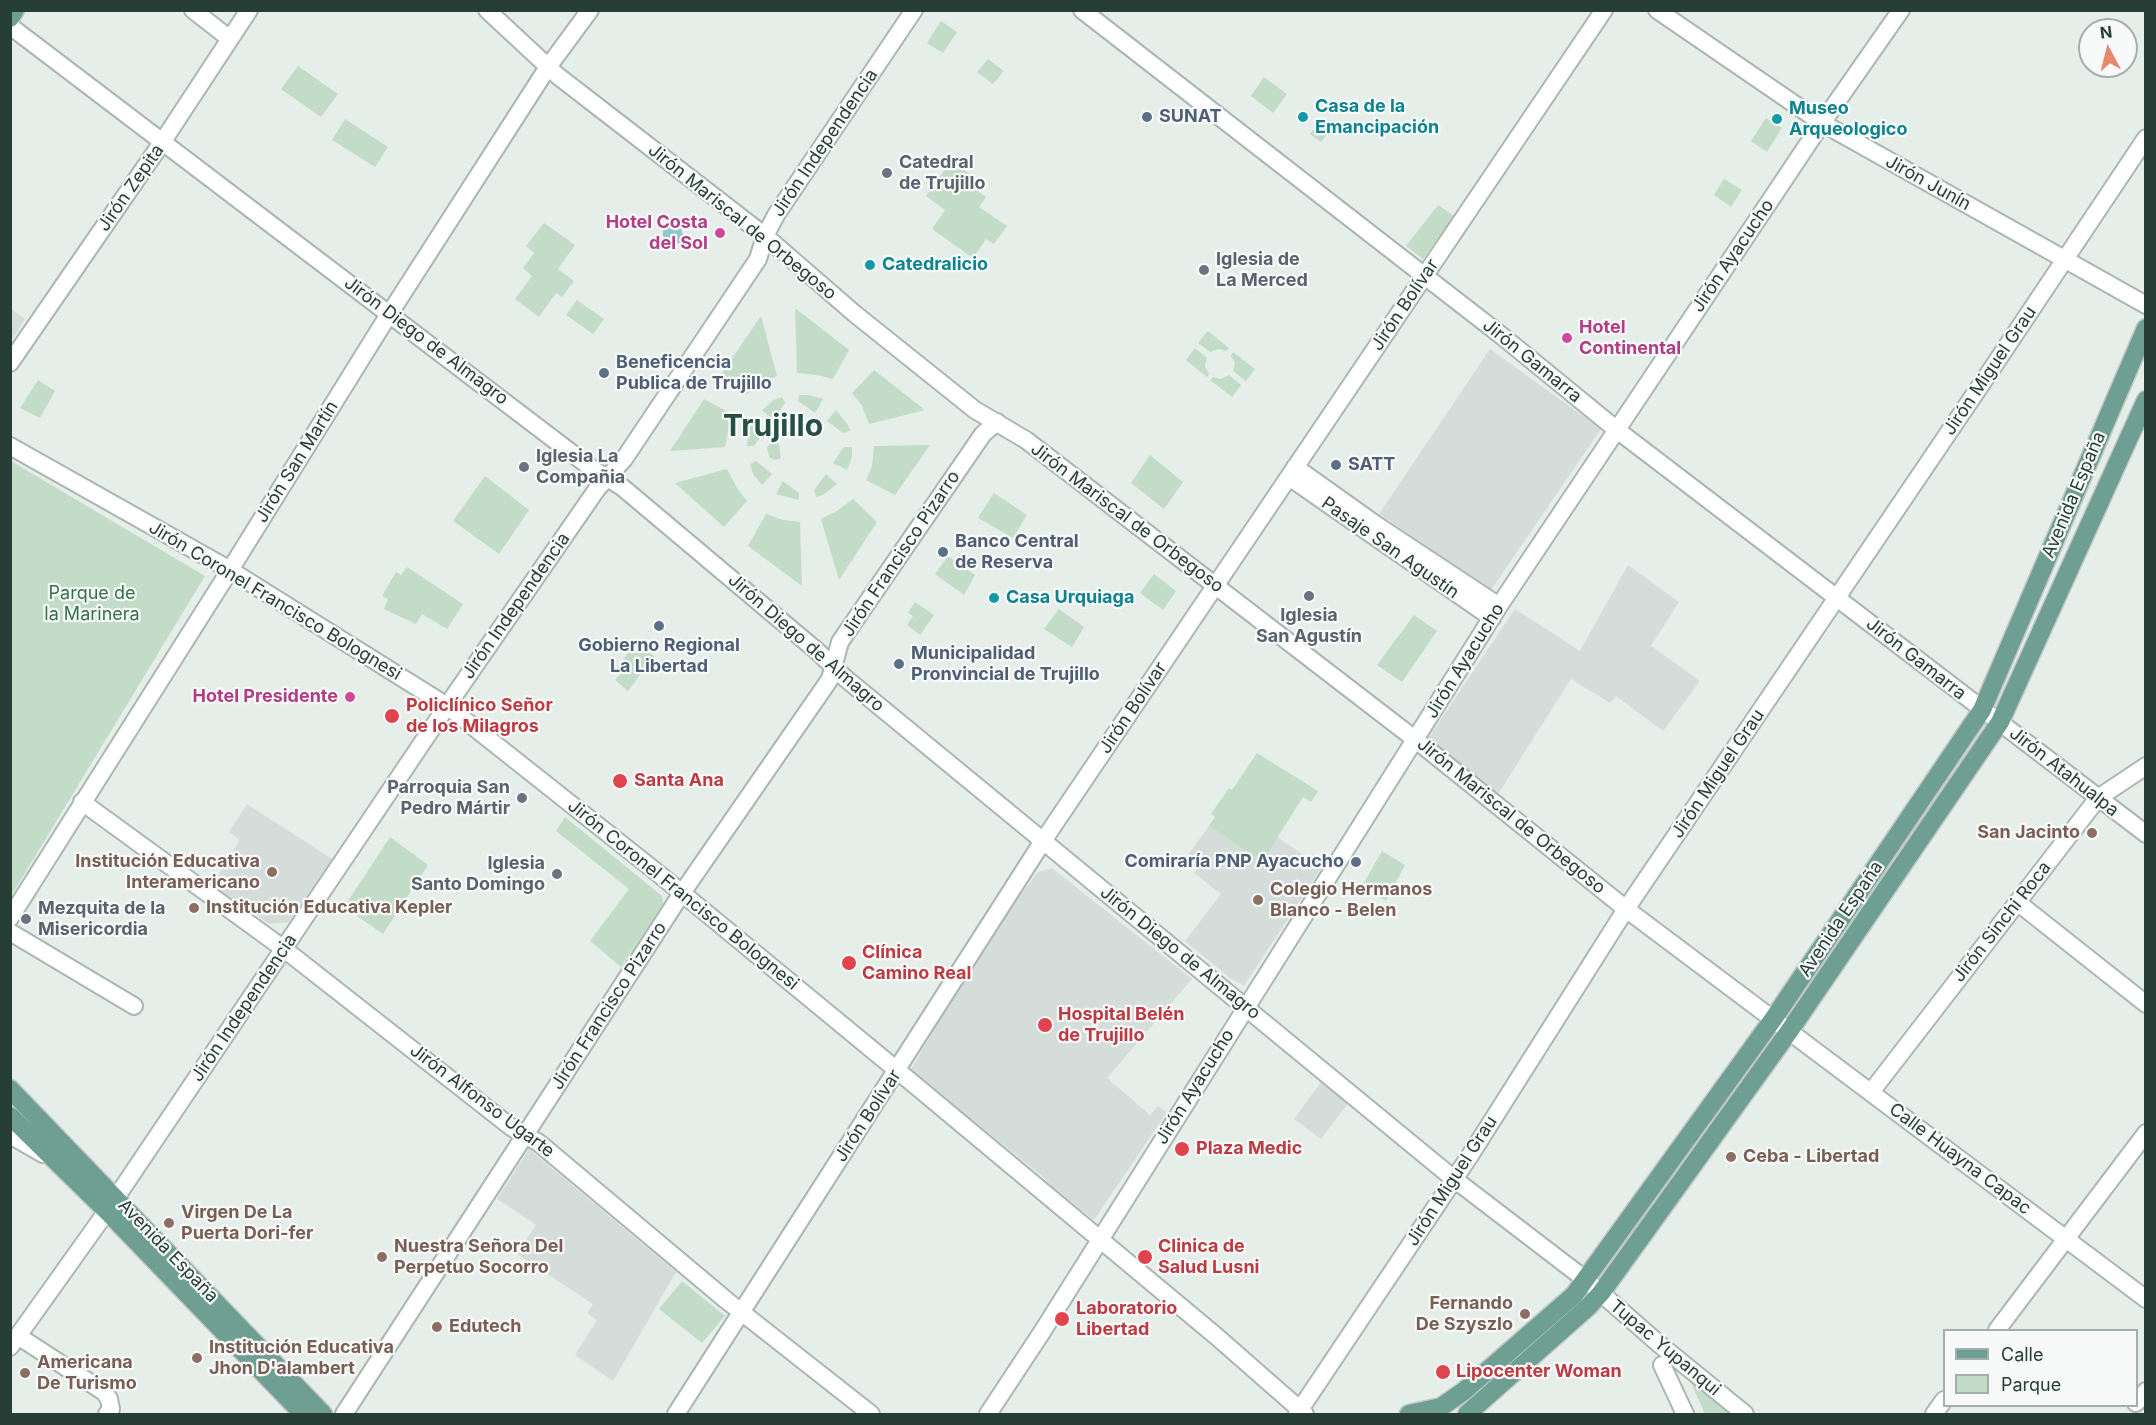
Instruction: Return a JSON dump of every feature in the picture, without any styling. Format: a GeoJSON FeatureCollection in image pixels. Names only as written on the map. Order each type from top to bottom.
{"type":"FeatureCollection","features":[{"type":"Feature","properties":{"kind":"main road"},"geometry":{"type":"LineString","coordinates":[[10,18],[15,10]]}},
{"type":"Feature","properties":{"kind":"main road","name":"Avenida España"},"geometry":{"type":"LineString","coordinates":[[1410,1414],[1444,1411],[1574,1295],[1774,1018],[1982,710],[2145,328]]}},
{"type":"Feature","properties":{"kind":"main road","name":"Avenida España"},"geometry":{"type":"LineString","coordinates":[[1475,1412],[1588,1308],[1601,1293],[1790,1030],[2000,722],[2145,400]]}},
{"type":"Feature","properties":{"kind":"main road","name":"Avenida España"},"geometry":{"type":"LineString","coordinates":[[10,1089],[303,1414]]}},
{"type":"Feature","properties":{"kind":"main road","name":"Avenida España"},"geometry":{"type":"LineString","coordinates":[[10,1116],[56,1162],[112,1204],[323,1414]]}},
{"type":"Feature","properties":{"kind":"street"},"geometry":{"type":"LineString","coordinates":[[193,10],[230,39]]}},
{"type":"Feature","properties":{"kind":"street","name":"Jirón Zepita"},"geometry":{"type":"LineString","coordinates":[[10,363],[163,141],[249,10]]}},
{"type":"Feature","properties":{"kind":"street","name":"Jirón Mariscal de Orbegoso"},"geometry":{"type":"LineString","coordinates":[[487,10],[548,67],[765,236],[873,328],[975,410],[1026,441],[1216,585],[1416,740],[1626,909],[1774,1018]]}},
{"type":"Feature","properties":{"kind":"street","name":"Jirón San Martín"},"geometry":{"type":"LineString","coordinates":[[10,918],[390,314],[548,67],[590,10]]}},
{"type":"Feature","properties":{"kind":"street","name":"Jirón Independencia"},"geometry":{"type":"LineString","coordinates":[[14,1342],[112,1204],[447,706],[597,489],[624,459],[758,259],[765,236],[777,215],[914,10]]}},
{"type":"Feature","properties":{"kind":"street","name":"Jirón Gamarra"},"geometry":{"type":"LineString","coordinates":[[1082,10],[1424,276],[1617,430],[1982,710]]}},
{"type":"Feature","properties":{"kind":"street","name":"Jirón Bolívar"},"geometry":{"type":"LineString","coordinates":[[675,1414],[898,1071],[1043,841],[1604,10]]}},
{"type":"Feature","properties":{"kind":"street","name":"Jirón Junín"},"geometry":{"type":"LineString","coordinates":[[1657,10],[1822,123],[2145,305]]}},
{"type":"Feature","properties":{"kind":"street","name":"Jirón Ayacucho"},"geometry":{"type":"LineString","coordinates":[[988,1414],[1495,612],[1822,123],[1901,10]]}},
{"type":"Feature","properties":{"kind":"street","name":"Jirón Diego de Almagro"},"geometry":{"type":"LineString","coordinates":[[10,26],[594,470],[631,494],[817,651],[845,678],[1043,841],[1454,1179],[1586,1280]]}},
{"type":"Feature","properties":{"kind":"street","name":"Jirón Miguel Grau"},"geometry":{"type":"LineString","coordinates":[[1301,1413],[1626,909],[2145,138]]}},
{"type":"Feature","properties":{"kind":"street","name":"Jirón Francisco Pizarro"},"geometry":{"type":"LineString","coordinates":[[344,1414],[682,893],[830,679],[840,642],[983,434],[997,422]]}},
{"type":"Feature","properties":{"kind":"street","name":"Jirón Coronel Francisco Bolognesi"},"geometry":{"type":"LineString","coordinates":[[10,446],[230,570],[447,706],[682,893],[898,1071],[1216,1336],[1301,1413]]}},
{"type":"Feature","properties":{"kind":"street","name":"Pasaje San Agustín"},"geometry":{"type":"LineString","coordinates":[[1292,472],[1375,524],[1495,612]]}},
{"type":"Feature","properties":{"kind":"street","name":"Jirón Atahualpa"},"geometry":{"type":"LineString","coordinates":[[1982,710],[2145,834]]}},
{"type":"Feature","properties":{"kind":"street","name":"Jirón Sinchi Roca"},"geometry":{"type":"LineString","coordinates":[[1871,1092],[2098,798],[2145,766]]}},
{"type":"Feature","properties":{"kind":"street","name":"Jirón Alfonso Ugarte"},"geometry":{"type":"LineString","coordinates":[[82,802],[284,949],[511,1127],[539,1143],[726,1300],[871,1414]]}},
{"type":"Feature","properties":{"kind":"street"},"geometry":{"type":"LineString","coordinates":[[2018,902],[2145,1004]]}},
{"type":"Feature","properties":{"kind":"street"},"geometry":{"type":"LineString","coordinates":[[10,932],[135,1006]]}},
{"type":"Feature","properties":{"kind":"street","name":"Calle Huayna Capac"},"geometry":{"type":"LineString","coordinates":[[1774,1018],[2145,1299]]}},
{"type":"Feature","properties":{"kind":"street"},"geometry":{"type":"LineString","coordinates":[[1998,1329],[2145,1133]]}},
{"type":"Feature","properties":{"kind":"street"},"geometry":{"type":"LineString","coordinates":[[10,1135],[56,1162]]}},
{"type":"Feature","properties":{"kind":"street","name":"Tupac Yupanqui"},"geometry":{"type":"LineString","coordinates":[[1586,1280],[1659,1344],[1745,1414]]}},
{"type":"Feature","properties":{"kind":"street"},"geometry":{"type":"LineString","coordinates":[[14,1342],[104,1392],[109,1399],[111,1409],[107,1414]]}},
{"type":"Feature","properties":{"kind":"street"},"geometry":{"type":"LineString","coordinates":[[1662,1365],[1684,1414]]}},
{"type":"Feature","properties":{"kind":"street"},"geometry":{"type":"LineString","coordinates":[[1464,1391],[1475,1412]]}},
{"type":"Feature","properties":{"kind":"street"},"geometry":{"type":"LineString","coordinates":[[1934,1414],[1943,1401]]}},
{"type":"Feature","properties":{"kind":"shaded area"},"geometry":{"type":"Polygon","coordinates":[[[11,309],[25,319],[11,341],[11,309]]]}},
{"type":"Feature","properties":{"kind":"shaded area"},"geometry":{"type":"Polygon","coordinates":[[[1490,349],[1601,429],[1491,590],[1379,514],[1490,349]]]}},
{"type":"Feature","properties":{"kind":"shaded area"},"geometry":{"type":"Polygon","coordinates":[[[1628,565],[1679,602],[1651,646],[1700,681],[1663,731],[1616,696],[1610,703],[1571,679],[1498,794],[1427,740],[1515,609],[1580,651],[1628,565]]]}},
{"type":"Feature","properties":{"kind":"shaded area","name":"Institución Educativa Interamericano"},"geometry":{"type":"Polygon","coordinates":[[[247,804],[332,859],[289,922],[269,924],[212,885],[240,840],[229,832],[247,804]]]}},
{"type":"Feature","properties":{"kind":"shaded area","name":"Colegio Hermanos Blanco - Belen"},"geometry":{"type":"Polygon","coordinates":[[[1209,826],[1261,861],[1277,837],[1322,867],[1244,986],[1230,978],[1185,941],[1221,894],[1194,873],[1201,865],[1188,855],[1209,826]]]}},
{"type":"Feature","properties":{"kind":"shaded area","name":"Hospital Belén de Trujillo"},"geometry":{"type":"Polygon","coordinates":[[[1052,868],[1192,979],[1107,1078],[1150,1115],[1158,1106],[1167,1112],[1094,1220],[910,1071],[988,937],[1038,872],[1052,868]]]}},
{"type":"Feature","properties":{"kind":"shaded area"},"geometry":{"type":"Polygon","coordinates":[[[1321,1082],[1349,1102],[1321,1139],[1294,1119],[1321,1082]]]}},
{"type":"Feature","properties":{"kind":"shaded area"},"geometry":{"type":"Polygon","coordinates":[[[529,1149],[676,1272],[613,1381],[575,1355],[597,1320],[587,1313],[593,1304],[517,1254],[536,1225],[497,1199],[529,1149]]]}},
{"type":"Feature","properties":{"kind":"green space"},"geometry":{"type":"Polygon","coordinates":[[[941,21],[957,32],[943,53],[927,43],[941,21]]]}},
{"type":"Feature","properties":{"kind":"green space"},"geometry":{"type":"Polygon","coordinates":[[[988,59],[1004,71],[993,84],[977,72],[988,59]]]}},
{"type":"Feature","properties":{"kind":"green space"},"geometry":{"type":"Polygon","coordinates":[[[298,66],[338,94],[321,117],[281,89],[298,66]]]}},
{"type":"Feature","properties":{"kind":"green space"},"geometry":{"type":"Polygon","coordinates":[[[1264,77],[1287,94],[1273,113],[1251,96],[1264,77]]]}},
{"type":"Feature","properties":{"kind":"green space"},"geometry":{"type":"Polygon","coordinates":[[[1766,118],[1782,128],[1767,152],[1751,141],[1766,118]]]}},
{"type":"Feature","properties":{"kind":"green space"},"geometry":{"type":"Polygon","coordinates":[[[345,119],[388,147],[375,167],[332,140],[345,119]]]}},
{"type":"Feature","properties":{"kind":"green space"},"geometry":{"type":"Polygon","coordinates":[[[1319,122],[1330,130],[1321,142],[1310,134],[1319,122]]]}},
{"type":"Feature","properties":{"kind":"green space"},"geometry":{"type":"Polygon","coordinates":[[[951,161],[973,176],[968,184],[986,197],[979,207],[1007,226],[994,244],[986,239],[973,258],[932,229],[945,210],[926,196],[951,161]]]}},
{"type":"Feature","properties":{"kind":"green space"},"geometry":{"type":"Polygon","coordinates":[[[1724,179],[1742,190],[1731,207],[1714,195],[1724,179]]]}},
{"type":"Feature","properties":{"kind":"green space"},"geometry":{"type":"Polygon","coordinates":[[[1438,205],[1454,216],[1423,259],[1406,246],[1438,205]]]}},
{"type":"Feature","properties":{"kind":"green space"},"geometry":{"type":"Polygon","coordinates":[[[544,223],[575,245],[558,269],[574,281],[562,297],[556,293],[539,317],[515,299],[532,276],[523,268],[534,253],[526,246],[544,223]]]}},
{"type":"Feature","properties":{"kind":"green space"},"geometry":{"type":"Polygon","coordinates":[[[577,300],[604,319],[593,334],[566,315],[577,300]]]}},
{"type":"Feature","properties":{"kind":"green space"},"geometry":{"type":"Polygon","coordinates":[[[795,308],[849,350],[833,379],[797,373],[795,308]]]}},
{"type":"Feature","properties":{"kind":"green space"},"geometry":{"type":"Polygon","coordinates":[[[761,316],[777,376],[759,384],[746,395],[722,373],[761,316]]]}},
{"type":"Feature","properties":{"kind":"green space"},"geometry":{"type":"Polygon","coordinates":[[[1208,331],[1229,348],[1226,351],[1218,349],[1210,352],[1198,343],[1208,331]]]}},
{"type":"Feature","properties":{"kind":"green space"},"geometry":{"type":"Polygon","coordinates":[[[1195,348],[1207,358],[1205,366],[1209,374],[1207,377],[1186,360],[1195,348]]]}},
{"type":"Feature","properties":{"kind":"green space"},"geometry":{"type":"Polygon","coordinates":[[[1233,352],[1255,369],[1246,381],[1233,371],[1235,363],[1231,356],[1233,352]]]}},
{"type":"Feature","properties":{"kind":"green space"},"geometry":{"type":"Polygon","coordinates":[[[874,370],[925,410],[869,424],[862,406],[852,393],[874,370]]]}},
{"type":"Feature","properties":{"kind":"green space"},"geometry":{"type":"Polygon","coordinates":[[[1229,375],[1241,385],[1232,397],[1210,380],[1213,377],[1221,379],[1229,375]]]}},
{"type":"Feature","properties":{"kind":"green space"},"geometry":{"type":"Polygon","coordinates":[[[38,380],[55,391],[40,418],[20,408],[38,380]]]}},
{"type":"Feature","properties":{"kind":"green space"},"geometry":{"type":"Polygon","coordinates":[[[799,395],[823,399],[815,413],[798,401],[799,395]]]}},
{"type":"Feature","properties":{"kind":"green space"},"geometry":{"type":"Polygon","coordinates":[[[782,397],[785,403],[773,420],[762,410],[774,400],[782,397]]]}},
{"type":"Feature","properties":{"kind":"green space"},"geometry":{"type":"Polygon","coordinates":[[[704,399],[732,414],[725,447],[670,451],[704,399]]]}},
{"type":"Feature","properties":{"kind":"green space"},"geometry":{"type":"Polygon","coordinates":[[[836,410],[850,431],[843,433],[827,421],[836,410]]]}},
{"type":"Feature","properties":{"kind":"green space"},"geometry":{"type":"Polygon","coordinates":[[[752,424],[765,430],[754,446],[747,446],[748,433],[752,424]]]}},
{"type":"Feature","properties":{"kind":"green space"},"geometry":{"type":"Polygon","coordinates":[[[772,442],[779,444],[781,458],[775,460],[769,457],[767,447],[772,442]]]}},
{"type":"Feature","properties":{"kind":"green space"},"geometry":{"type":"Polygon","coordinates":[[[930,445],[895,495],[866,480],[872,466],[874,446],[930,445]]]}},
{"type":"Feature","properties":{"kind":"green space"},"geometry":{"type":"Polygon","coordinates":[[[844,447],[852,447],[852,457],[847,470],[833,463],[844,447]]]}},
{"type":"Feature","properties":{"kind":"green space"},"geometry":{"type":"Polygon","coordinates":[[[1150,455],[1183,482],[1164,509],[1131,483],[1150,455]]]}},
{"type":"Feature","properties":{"kind":"green space","name":"Parque de la Marinera"},"geometry":{"type":"Polygon","coordinates":[[[10,461],[205,576],[11,896],[10,461]]]}},
{"type":"Feature","properties":{"kind":"green space"},"geometry":{"type":"Polygon","coordinates":[[[756,461],[772,474],[762,485],[753,474],[750,464],[756,461]]]}},
{"type":"Feature","properties":{"kind":"green space"},"geometry":{"type":"Polygon","coordinates":[[[727,469],[747,501],[724,527],[675,483],[727,469]]]}},
{"type":"Feature","properties":{"kind":"green space"},"geometry":{"type":"Polygon","coordinates":[[[826,474],[837,484],[823,495],[816,497],[814,490],[826,474]]]}},
{"type":"Feature","properties":{"kind":"green space"},"geometry":{"type":"Polygon","coordinates":[[[485,476],[529,510],[499,554],[453,521],[485,476]]]}},
{"type":"Feature","properties":{"kind":"green space"},"geometry":{"type":"Polygon","coordinates":[[[783,481],[799,493],[799,500],[776,494],[783,481]]]}},
{"type":"Feature","properties":{"kind":"green space"},"geometry":{"type":"Polygon","coordinates":[[[994,493],[1027,515],[1013,538],[978,518],[994,493]]]}},
{"type":"Feature","properties":{"kind":"green space"},"geometry":{"type":"Polygon","coordinates":[[[853,499],[877,522],[839,580],[821,519],[853,499]]]}},
{"type":"Feature","properties":{"kind":"green space"},"geometry":{"type":"Polygon","coordinates":[[[766,514],[783,520],[800,522],[802,586],[748,546],[766,514]]]}},
{"type":"Feature","properties":{"kind":"green space"},"geometry":{"type":"Polygon","coordinates":[[[948,556],[975,575],[964,595],[935,574],[948,556]]]}},
{"type":"Feature","properties":{"kind":"green space"},"geometry":{"type":"Polygon","coordinates":[[[407,567],[463,604],[447,629],[422,614],[416,624],[384,609],[388,599],[382,596],[396,572],[401,575],[407,567]]]}},
{"type":"Feature","properties":{"kind":"green space"},"geometry":{"type":"Polygon","coordinates":[[[1154,574],[1176,591],[1163,610],[1140,593],[1154,574]]]}},
{"type":"Feature","properties":{"kind":"green space"},"geometry":{"type":"Polygon","coordinates":[[[915,602],[934,615],[920,635],[907,625],[913,616],[908,613],[915,602]]]}},
{"type":"Feature","properties":{"kind":"green space"},"geometry":{"type":"Polygon","coordinates":[[[1059,609],[1084,627],[1072,647],[1044,629],[1059,609]]]}},
{"type":"Feature","properties":{"kind":"green space"},"geometry":{"type":"Polygon","coordinates":[[[1414,615],[1437,631],[1402,682],[1377,665],[1414,615]]]}},
{"type":"Feature","properties":{"kind":"green space"},"geometry":{"type":"Polygon","coordinates":[[[636,642],[654,656],[628,691],[615,680],[621,673],[616,669],[636,642]]]}},
{"type":"Feature","properties":{"kind":"green space"},"geometry":{"type":"Polygon","coordinates":[[[1257,753],[1318,791],[1311,802],[1303,797],[1262,862],[1209,826],[1215,817],[1211,814],[1229,788],[1232,790],[1257,753]]]}},
{"type":"Feature","properties":{"kind":"green space"},"geometry":{"type":"Polygon","coordinates":[[[565,817],[662,896],[663,904],[621,967],[590,941],[629,889],[556,831],[565,817]]]}},
{"type":"Feature","properties":{"kind":"green space"},"geometry":{"type":"Polygon","coordinates":[[[390,837],[428,865],[383,934],[344,907],[390,837]]]}},
{"type":"Feature","properties":{"kind":"green space"},"geometry":{"type":"Polygon","coordinates":[[[1382,851],[1405,865],[1386,901],[1362,886],[1382,851]]]}},
{"type":"Feature","properties":{"kind":"green space"},"geometry":{"type":"Polygon","coordinates":[[[682,1281],[725,1316],[702,1343],[659,1309],[682,1281]]]}},
{"type":"Feature","properties":{"kind":"green space"},"geometry":{"type":"Polygon","coordinates":[[[1691,1383],[1730,1414],[1705,1414],[1691,1383]]]}},
{"type":"Feature","properties":{"kind":"water"},"geometry":{"type":"Polygon","coordinates":[[[676,222],[681,225],[682,233],[686,237],[680,243],[674,244],[663,236],[663,230],[669,223],[676,222]]]}},
{"type":"Feature","properties":{"kind":"place","name":"SUNAT"},"geometry":{"type":"Point","coordinates":[1147,117]}},
{"type":"Feature","properties":{"kind":"place","name":"Casa de la Emancipación"},"geometry":{"type":"Point","coordinates":[1303,117]}},
{"type":"Feature","properties":{"kind":"place","name":"Museo Arqueologico"},"geometry":{"type":"Point","coordinates":[1777,119]}},
{"type":"Feature","properties":{"kind":"place","name":"Catedral de Trujillo"},"geometry":{"type":"Point","coordinates":[887,173]}},
{"type":"Feature","properties":{"kind":"place","name":"Hotel Costa del Sol"},"geometry":{"type":"Point","coordinates":[720,233]}},
{"type":"Feature","properties":{"kind":"place","name":"Catedralicio"},"geometry":{"type":"Point","coordinates":[870,265]}},
{"type":"Feature","properties":{"kind":"place","name":"Iglesia de La Merced"},"geometry":{"type":"Point","coordinates":[1204,270]}},
{"type":"Feature","properties":{"kind":"place","name":"Hotel Continental"},"geometry":{"type":"Point","coordinates":[1567,338]}},
{"type":"Feature","properties":{"kind":"place","name":"Beneficencia Publica de Trujillo"},"geometry":{"type":"Point","coordinates":[604,373]}},
{"type":"Feature","properties":{"kind":"place","name":"SATT"},"geometry":{"type":"Point","coordinates":[1336,465]}},
{"type":"Feature","properties":{"kind":"place","name":"Iglesia La Compañia"},"geometry":{"type":"Point","coordinates":[524,467]}},
{"type":"Feature","properties":{"kind":"place","name":"Banco Central de Reserva"},"geometry":{"type":"Point","coordinates":[943,552]}},
{"type":"Feature","properties":{"kind":"place","name":"Iglesia San Agustín"},"geometry":{"type":"Point","coordinates":[1309,596]}},
{"type":"Feature","properties":{"kind":"place","name":"Casa Urquiaga"},"geometry":{"type":"Point","coordinates":[994,598]}},
{"type":"Feature","properties":{"kind":"place","name":"Gobierno Regional La Libertad"},"geometry":{"type":"Point","coordinates":[659,626]}},
{"type":"Feature","properties":{"kind":"place","name":"Municipalidad Pronvincial de Trujillo"},"geometry":{"type":"Point","coordinates":[899,664]}},
{"type":"Feature","properties":{"kind":"place","name":"Hotel Presidente"},"geometry":{"type":"Point","coordinates":[350,697]}},
{"type":"Feature","properties":{"kind":"place","name":"Policlínico Señor de los Milagros"},"geometry":{"type":"Point","coordinates":[392,716]}},
{"type":"Feature","properties":{"kind":"place","name":"Santa Ana"},"geometry":{"type":"Point","coordinates":[620,781]}},
{"type":"Feature","properties":{"kind":"place","name":"Parroquia San Pedro Mártir"},"geometry":{"type":"Point","coordinates":[522,798]}},
{"type":"Feature","properties":{"kind":"place","name":"San Jacinto"},"geometry":{"type":"Point","coordinates":[2092,833]}},
{"type":"Feature","properties":{"kind":"place","name":"Comiraría PNP Ayacucho"},"geometry":{"type":"Point","coordinates":[1356,862]}},
{"type":"Feature","properties":{"kind":"place","name":"Institución Educativa Interamericano"},"geometry":{"type":"Point","coordinates":[272,872]}},
{"type":"Feature","properties":{"kind":"place","name":"Iglesia Santo Domingo"},"geometry":{"type":"Point","coordinates":[557,874]}},
{"type":"Feature","properties":{"kind":"place","name":"Colegio Hermanos Blanco - Belen"},"geometry":{"type":"Point","coordinates":[1258,900]}},
{"type":"Feature","properties":{"kind":"place","name":"Institución Educativa Kepler"},"geometry":{"type":"Point","coordinates":[194,908]}},
{"type":"Feature","properties":{"kind":"place","name":"Mezquita de la Misericordia"},"geometry":{"type":"Point","coordinates":[26,919]}},
{"type":"Feature","properties":{"kind":"place","name":"Clínica Camino Real"},"geometry":{"type":"Point","coordinates":[849,963]}},
{"type":"Feature","properties":{"kind":"place","name":"Hospital Belén de Trujillo"},"geometry":{"type":"Point","coordinates":[1045,1025]}},
{"type":"Feature","properties":{"kind":"place","name":"Plaza Medic"},"geometry":{"type":"Point","coordinates":[1182,1149]}},
{"type":"Feature","properties":{"kind":"place","name":"Ceba - Libertad"},"geometry":{"type":"Point","coordinates":[1731,1157]}},
{"type":"Feature","properties":{"kind":"place","name":"Virgen De La Puerta Dori-fer"},"geometry":{"type":"Point","coordinates":[169,1223]}},
{"type":"Feature","properties":{"kind":"place","name":"Nuestra Señora Del Perpetuo Socorro"},"geometry":{"type":"Point","coordinates":[382,1257]}},
{"type":"Feature","properties":{"kind":"place","name":"Clinica de Salud Lusni"},"geometry":{"type":"Point","coordinates":[1145,1257]}},
{"type":"Feature","properties":{"kind":"place","name":"Fernando De Szyszlo"},"geometry":{"type":"Point","coordinates":[1525,1314]}},
{"type":"Feature","properties":{"kind":"place","name":"Laboratorio Libertad"},"geometry":{"type":"Point","coordinates":[1062,1319]}},
{"type":"Feature","properties":{"kind":"place","name":"Edutech"},"geometry":{"type":"Point","coordinates":[437,1327]}},
{"type":"Feature","properties":{"kind":"place","name":"Institución Educativa Jhon D'alambert"},"geometry":{"type":"Point","coordinates":[197,1358]}},
{"type":"Feature","properties":{"kind":"place","name":"Lipocenter Woman"},"geometry":{"type":"Point","coordinates":[1443,1372]}},
{"type":"Feature","properties":{"kind":"place","name":"Americana De Turismo"},"geometry":{"type":"Point","coordinates":[25,1373]}},
{"type":"Feature","properties":{"kind":"district","name":"Trujillo"},"geometry":{"type":"Point","coordinates":[773,427]}}]}
